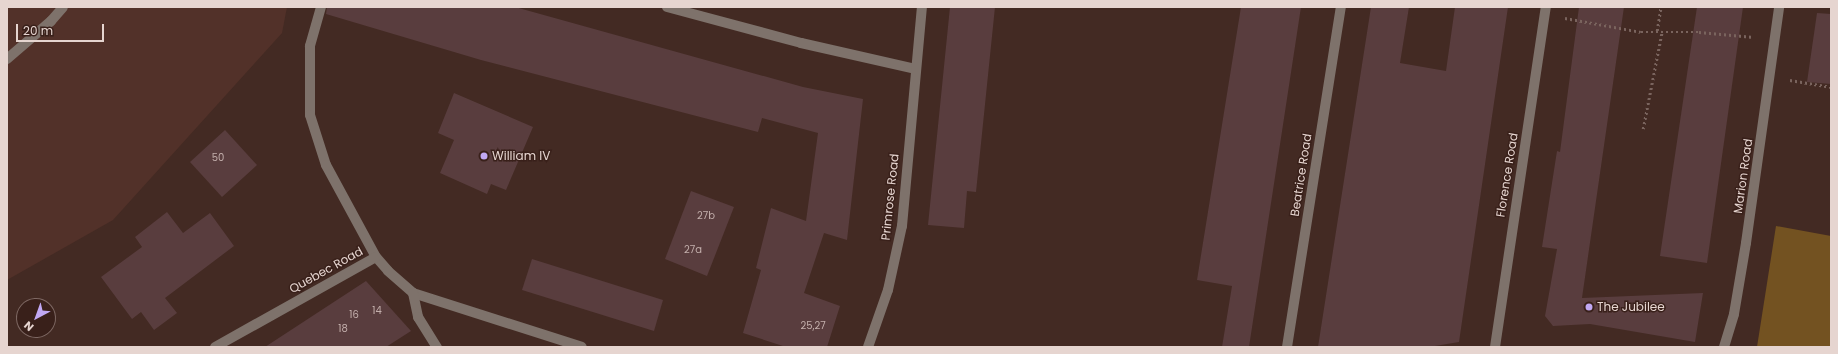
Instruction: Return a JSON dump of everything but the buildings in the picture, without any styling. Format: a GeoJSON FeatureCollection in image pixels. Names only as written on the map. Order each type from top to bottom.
{"type":"FeatureCollection","features":[{"type":"Feature","properties":{"kind":"street"},"geometry":{"type":"LineString","coordinates":[[7,59],[51,21],[63,7]]}},
{"type":"Feature","properties":{"kind":"street"},"geometry":{"type":"LineString","coordinates":[[321,7],[310,46],[310,114],[326,165],[376,257]]}},
{"type":"Feature","properties":{"kind":"street"},"geometry":{"type":"LineString","coordinates":[[667,7],[801,43],[915,69]]}},
{"type":"Feature","properties":{"kind":"street","name":"Primrose Road"},"geometry":{"type":"LineString","coordinates":[[868,347],[888,290],[902,226],[915,69],[922,7]]}},
{"type":"Feature","properties":{"kind":"street","name":"Beatrice Road"},"geometry":{"type":"LineString","coordinates":[[1287,347],[1340,7]]}},
{"type":"Feature","properties":{"kind":"street","name":"Marion Road"},"geometry":{"type":"LineString","coordinates":[[1724,347],[1734,314],[1770,77],[1779,7]]}},
{"type":"Feature","properties":{"kind":"street","name":"Florence Road"},"geometry":{"type":"LineString","coordinates":[[1495,347],[1545,10]]}},
{"type":"Feature","properties":{"kind":"street","name":"Quebec Road"},"geometry":{"type":"LineString","coordinates":[[215,347],[376,257],[388,271],[413,293],[582,347]]}},
{"type":"Feature","properties":{"kind":"street"},"geometry":{"type":"LineString","coordinates":[[413,293],[418,317],[437,347]]}},
{"type":"Feature","properties":{"kind":"path"},"geometry":{"type":"LineString","coordinates":[[1657,31],[1661,7]]}},
{"type":"Feature","properties":{"kind":"path"},"geometry":{"type":"LineString","coordinates":[[1545,10],[1641,32],[1662,31],[1774,40]]}},
{"type":"Feature","properties":{"kind":"path"},"geometry":{"type":"LineString","coordinates":[[1643,129],[1662,31]]}},
{"type":"Feature","properties":{"kind":"path"},"geometry":{"type":"LineString","coordinates":[[1770,77],[1831,87]]}},
{"type":"Feature","properties":{"kind":"shaded area"},"geometry":{"type":"Polygon","coordinates":[[[7,7],[287,7],[282,33],[113,220],[7,280],[7,7]]]}},
{"type":"Feature","properties":{"kind":"shaded area"},"geometry":{"type":"Polygon","coordinates":[[[1776,226],[1831,236],[1831,347],[1757,347],[1776,226]]]}},
{"type":"Feature","properties":{"kind":"place","name":"William IV"},"geometry":{"type":"Point","coordinates":[484,156]}},
{"type":"Feature","properties":{"kind":"place","name":"The Jubilee"},"geometry":{"type":"Point","coordinates":[1589,307]}}]}
